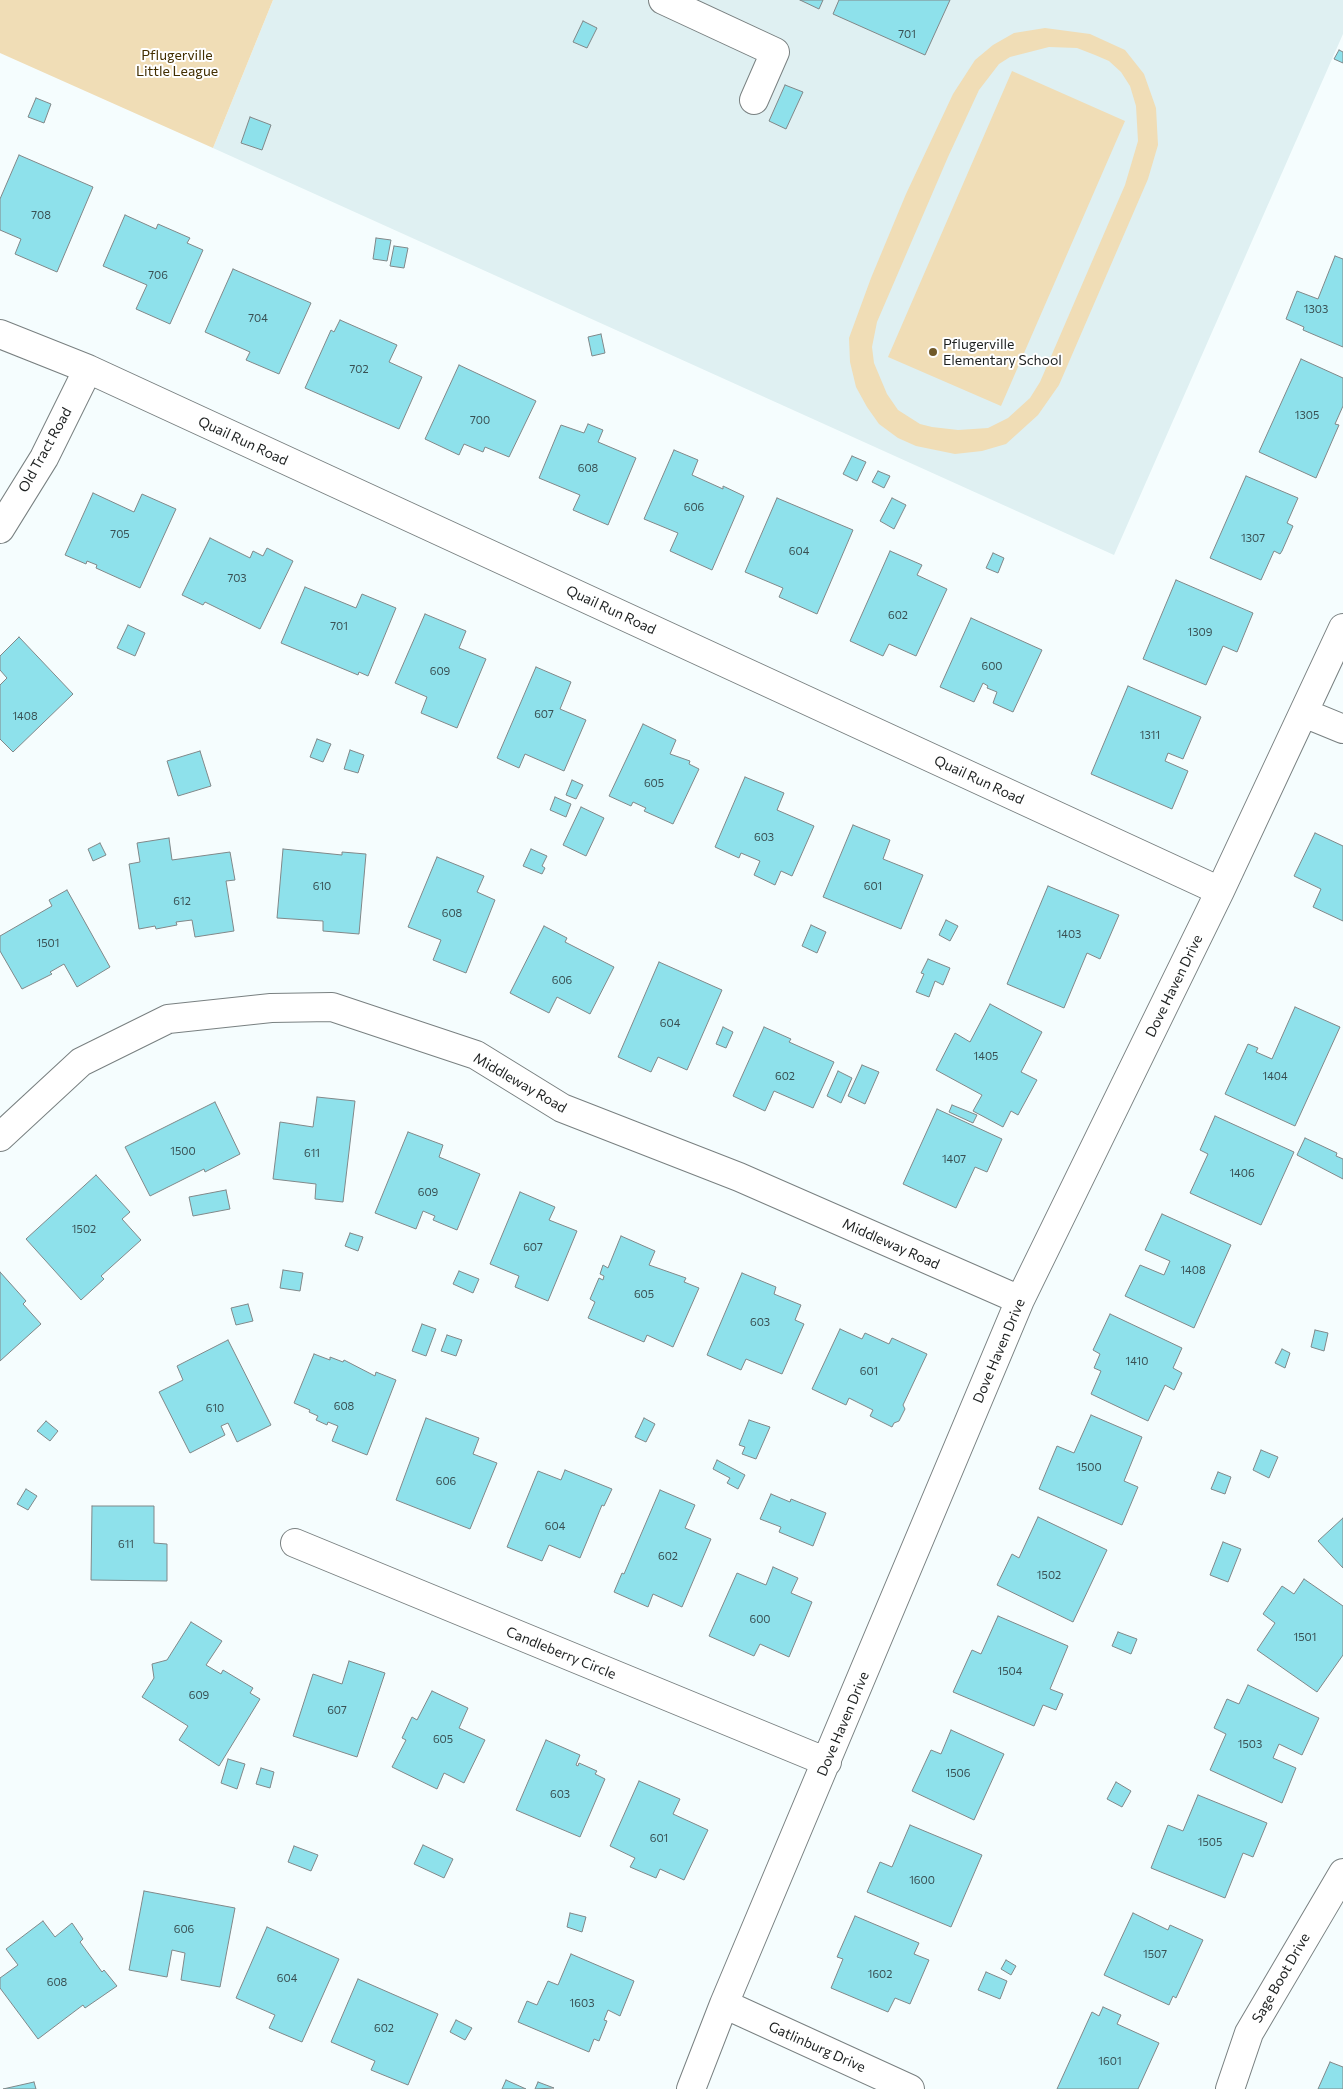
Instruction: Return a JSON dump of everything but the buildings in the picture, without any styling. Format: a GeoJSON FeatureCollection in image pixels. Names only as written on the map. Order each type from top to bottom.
{"type":"FeatureCollection","features":[{"type":"Feature","properties":{"kind":"street"},"geometry":{"type":"LineString","coordinates":[[662,0],[775,52],[754,100]]}},
{"type":"Feature","properties":{"kind":"street","name":"Quail Run Road"},"geometry":{"type":"LineString","coordinates":[[0,334],[88,369],[1220,891]]}},
{"type":"Feature","properties":{"kind":"street","name":"Old Tract Road"},"geometry":{"type":"LineString","coordinates":[[0,529],[44,458],[88,369]]}},
{"type":"Feature","properties":{"kind":"street","name":"Dove Haven Drive"},"geometry":{"type":"LineString","coordinates":[[691,2089],[724,2004],[1020,1300],[1220,891],[1343,628]]}},
{"type":"Feature","properties":{"kind":"street"},"geometry":{"type":"LineString","coordinates":[[1304,713],[1343,729]]}},
{"type":"Feature","properties":{"kind":"street","name":"Middleway Road"},"geometry":{"type":"LineString","coordinates":[[0,1137],[81,1062],[168,1019],[271,1008],[332,1007],[476,1055],[562,1108],[739,1177],[1020,1300]]}},
{"type":"Feature","properties":{"kind":"street","name":"Candleberry Circle"},"geometry":{"type":"LineString","coordinates":[[295,1544],[827,1762]]}},
{"type":"Feature","properties":{"kind":"street","name":"Sage Boot Drive"},"geometry":{"type":"LineString","coordinates":[[1230,2089],[1249,2033],[1343,1872]]}},
{"type":"Feature","properties":{"kind":"street","name":"Gatlinburg Drive"},"geometry":{"type":"LineString","coordinates":[[724,2004],[910,2089]]}},
{"type":"Feature","properties":{"kind":"shaded area","name":"Pflugerville Elementary School"},"geometry":{"type":"Polygon","coordinates":[[[273,0],[1343,0],[1343,34],[1114,555],[213,148],[273,0]]]}},
{"type":"Feature","properties":{"kind":"green space","name":"Pflugerville Little League"},"geometry":{"type":"Polygon","coordinates":[[[0,0],[273,0],[213,148],[0,53],[0,0]]]}},
{"type":"Feature","properties":{"kind":"green space"},"geometry":{"type":"Polygon","coordinates":[[[1045,28],[1090,34],[1125,50],[1144,74],[1156,108],[1158,145],[1148,179],[1059,385],[1038,415],[1006,444],[982,451],[955,454],[916,446],[898,438],[879,424],[856,387],[850,362],[849,338],[871,278],[906,194],[953,94],[975,60],[993,45],[1014,33],[1045,28]],[[1049,47],[1010,57],[999,64],[979,90],[877,322],[872,347],[874,363],[887,394],[898,410],[920,424],[958,430],[988,428],[1008,418],[1030,398],[1040,382],[1125,185],[1138,141],[1136,106],[1130,86],[1121,72],[1109,61],[1077,48],[1049,47]]]}},
{"type":"Feature","properties":{"kind":"green space"},"geometry":{"type":"Polygon","coordinates":[[[1012,71],[1125,121],[1001,406],[888,357],[1012,71]]]}},
{"type":"Feature","properties":{"kind":"place","name":"Pflugerville Elementary School"},"geometry":{"type":"Point","coordinates":[933,352]}}]}
